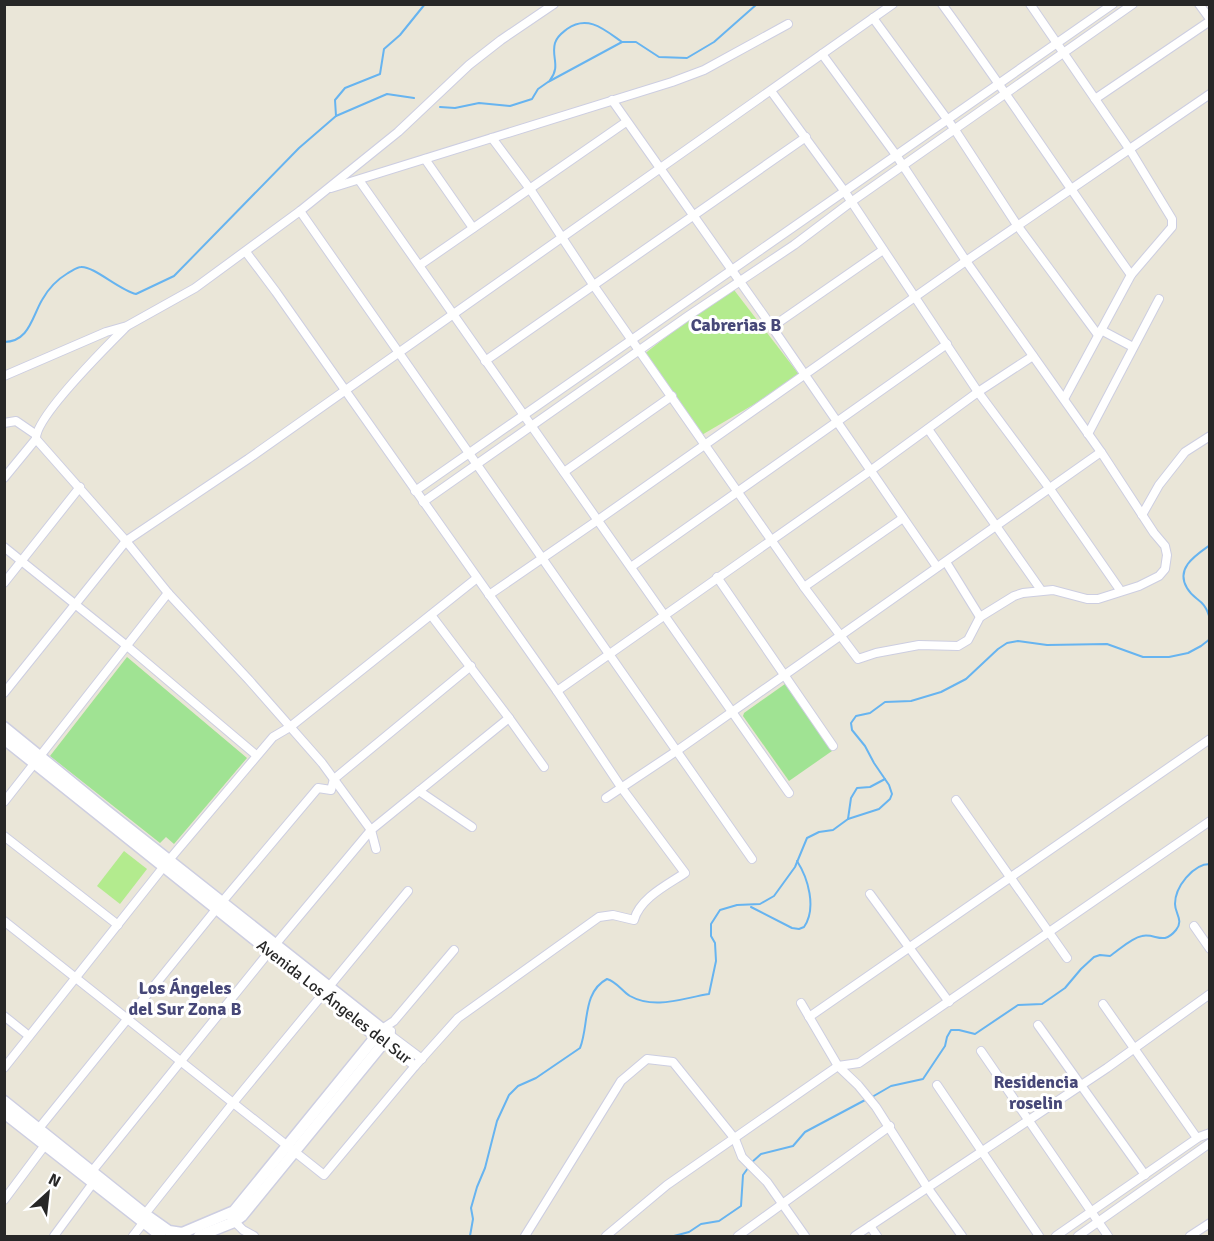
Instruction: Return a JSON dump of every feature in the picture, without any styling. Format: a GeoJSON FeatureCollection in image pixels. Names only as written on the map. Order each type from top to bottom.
{"type":"FeatureCollection","features":[{"type":"Feature","properties":{"kind":"street"},"geometry":{"type":"LineString","coordinates":[[4,376],[106,332],[127,326],[177,300],[300,212],[398,132],[469,65],[554,4]]}},
{"type":"Feature","properties":{"kind":"street"},"geometry":{"type":"LineString","coordinates":[[4,693],[126,541],[248,459],[344,389],[893,4]]}},
{"type":"Feature","properties":{"kind":"street"},"geometry":{"type":"LineString","coordinates":[[942,4],[1007,93],[1131,275]]}},
{"type":"Feature","properties":{"kind":"street"},"geometry":{"type":"LineString","coordinates":[[1030,4],[1062,54],[1130,150],[1172,219],[1172,226],[1131,275],[1064,399]]}},
{"type":"Feature","properties":{"kind":"street"},"geometry":{"type":"LineString","coordinates":[[415,491],[1113,4]]}},
{"type":"Feature","properties":{"kind":"street"},"geometry":{"type":"LineString","coordinates":[[423,502],[640,349],[794,245],[851,202],[1133,4]]}},
{"type":"Feature","properties":{"kind":"street"},"geometry":{"type":"LineString","coordinates":[[1095,99],[1209,20],[1199,4]]}},
{"type":"Feature","properties":{"kind":"street"},"geometry":{"type":"LineString","coordinates":[[873,18],[955,130],[1017,225],[1099,333],[1133,347]]}},
{"type":"Feature","properties":{"kind":"street"},"geometry":{"type":"LineString","coordinates":[[327,189],[704,70],[788,24]]}},
{"type":"Feature","properties":{"kind":"street"},"geometry":{"type":"LineString","coordinates":[[492,138],[530,189],[594,286],[740,492],[804,587],[858,659],[919,645],[952,647],[963,644],[968,640],[980,617],[1014,596],[1041,590],[1053,590],[1087,599],[1098,598],[1139,586],[1159,576],[1167,563],[1165,546],[966,261],[896,155],[822,54]]}},
{"type":"Feature","properties":{"kind":"street"},"geometry":{"type":"LineString","coordinates":[[771,91],[851,202],[978,392],[1050,489],[1120,590]]}},
{"type":"Feature","properties":{"kind":"street"},"geometry":{"type":"LineString","coordinates":[[489,595],[1017,225],[1209,94]]}},
{"type":"Feature","properties":{"kind":"street"},"geometry":{"type":"LineString","coordinates":[[612,100],[805,374],[937,567]]}},
{"type":"Feature","properties":{"kind":"street"},"geometry":{"type":"LineString","coordinates":[[420,265],[626,122]]}},
{"type":"Feature","properties":{"kind":"street"},"geometry":{"type":"LineString","coordinates":[[485,361],[806,137]]}},
{"type":"Feature","properties":{"kind":"street"},"geometry":{"type":"LineString","coordinates":[[425,159],[473,228]]}},
{"type":"Feature","properties":{"kind":"street"},"geometry":{"type":"LineString","coordinates":[[359,180],[789,793]]}},
{"type":"Feature","properties":{"kind":"street"},"geometry":{"type":"LineString","coordinates":[[300,212],[544,558],[752,859]]}},
{"type":"Feature","properties":{"kind":"street"},"geometry":{"type":"LineString","coordinates":[[772,327],[883,250]]}},
{"type":"Feature","properties":{"kind":"street"},"geometry":{"type":"LineString","coordinates":[[246,252],[557,691],[621,787],[685,873],[641,904],[634,920],[613,915],[599,917],[458,1018],[422,1059]]}},
{"type":"Feature","properties":{"kind":"street"},"geometry":{"type":"LineString","coordinates":[[1088,434],[1159,299]]}},
{"type":"Feature","properties":{"kind":"street"},"geometry":{"type":"LineString","coordinates":[[4,478],[35,436],[47,413],[127,326]]}},
{"type":"Feature","properties":{"kind":"street"},"geometry":{"type":"LineString","coordinates":[[631,567],[947,344]]}},
{"type":"Feature","properties":{"kind":"street"},"geometry":{"type":"LineString","coordinates":[[557,691],[870,471],[978,392],[1033,356]]}},
{"type":"Feature","properties":{"kind":"street"},"geometry":{"type":"LineString","coordinates":[[564,472],[672,396]]}},
{"type":"Feature","properties":{"kind":"street"},"geometry":{"type":"LineString","coordinates":[[4,423],[16,421],[35,436],[168,593],[249,680],[334,779],[371,830],[376,849]]}},
{"type":"Feature","properties":{"kind":"street"},"geometry":{"type":"LineString","coordinates":[[928,429],[1041,590]]}},
{"type":"Feature","properties":{"kind":"street"},"geometry":{"type":"LineString","coordinates":[[1142,515],[1159,485],[1185,452],[1209,436]]}},
{"type":"Feature","properties":{"kind":"street"},"geometry":{"type":"LineString","coordinates":[[606,798],[678,750],[1101,452]]}},
{"type":"Feature","properties":{"kind":"street"},"geometry":{"type":"LineString","coordinates":[[4,583],[80,488]]}},
{"type":"Feature","properties":{"kind":"street"},"geometry":{"type":"LineString","coordinates":[[804,587],[903,518]]}},
{"type":"Feature","properties":{"kind":"street"},"geometry":{"type":"LineString","coordinates":[[4,547],[75,603],[256,755]]}},
{"type":"Feature","properties":{"kind":"street"},"geometry":{"type":"LineString","coordinates":[[946,562],[980,617]]}},
{"type":"Feature","properties":{"kind":"street"},"geometry":{"type":"LineString","coordinates":[[717,577],[833,746]]}},
{"type":"Feature","properties":{"kind":"street"},"geometry":{"type":"LineString","coordinates":[[4,1068],[166,864],[273,737],[290,727],[477,578]]}},
{"type":"Feature","properties":{"kind":"street"},"geometry":{"type":"LineString","coordinates":[[4,802],[168,593]]}},
{"type":"Feature","properties":{"kind":"street"},"geometry":{"type":"LineString","coordinates":[[431,615],[544,767]]}},
{"type":"Feature","properties":{"kind":"street"},"geometry":{"type":"LineString","coordinates":[[36,1132],[318,788],[331,790],[334,779],[471,666]]}},
{"type":"Feature","properties":{"kind":"street"},"geometry":{"type":"LineString","coordinates":[[54,1236],[90,1178],[181,1061],[371,830],[509,718]]}},
{"type":"Feature","properties":{"kind":"street"},"geometry":{"type":"LineString","coordinates":[[4,727],[37,760]]}},
{"type":"Feature","properties":{"kind":"street"},"geometry":{"type":"LineString","coordinates":[[809,1017],[1209,739]]}},
{"type":"Feature","properties":{"kind":"street","name":"Avenida Los Ángeles del Sur"},"geometry":{"type":"LineString","coordinates":[[4,740],[37,760],[383,1036],[415,1066],[422,1059],[383,1036]]}},
{"type":"Feature","properties":{"kind":"street"},"geometry":{"type":"LineString","coordinates":[[419,791],[472,827]]}},
{"type":"Feature","properties":{"kind":"street"},"geometry":{"type":"LineString","coordinates":[[956,800],[1067,958]]}},
{"type":"Feature","properties":{"kind":"street"},"geometry":{"type":"LineString","coordinates":[[606,1236],[667,1185],[838,1066],[860,1063],[1209,821]]}},
{"type":"Feature","properties":{"kind":"street"},"geometry":{"type":"LineString","coordinates":[[4,836],[118,925]]}},
{"type":"Feature","properties":{"kind":"street"},"geometry":{"type":"LineString","coordinates":[[133,1236],[233,1103],[408,891]]}},
{"type":"Feature","properties":{"kind":"street"},"geometry":{"type":"LineString","coordinates":[[870,894],[949,1002]]}},
{"type":"Feature","properties":{"kind":"street"},"geometry":{"type":"LineString","coordinates":[[4,921],[324,1175],[415,1066]]}},
{"type":"Feature","properties":{"kind":"street"},"geometry":{"type":"LineString","coordinates":[[1194,926],[1209,949]]}},
{"type":"Feature","properties":{"kind":"street"},"geometry":{"type":"LineString","coordinates":[[144,1219],[177,1233],[242,1216],[291,1149],[454,950]]}},
{"type":"Feature","properties":{"kind":"street"},"geometry":{"type":"LineString","coordinates":[[855,1236],[1081,1085],[1209,994]]}},
{"type":"Feature","properties":{"kind":"street"},"geometry":{"type":"LineString","coordinates":[[801,1003],[838,1066],[858,1085],[890,1126],[927,1187],[962,1236]]}},
{"type":"Feature","properties":{"kind":"street"},"geometry":{"type":"LineString","coordinates":[[1103,1004],[1197,1138]]}},
{"type":"Feature","properties":{"kind":"street"},"geometry":{"type":"LineString","coordinates":[[4,1016],[29,1036]]}},
{"type":"Feature","properties":{"kind":"street"},"geometry":{"type":"LineString","coordinates":[[1038,1025],[1145,1175]]}},
{"type":"Feature","properties":{"kind":"street"},"geometry":{"type":"LineString","coordinates":[[981,1052],[1108,1236]]}},
{"type":"Feature","properties":{"kind":"street"},"geometry":{"type":"LineString","coordinates":[[525,1236],[621,1081],[647,1059],[673,1062],[735,1139],[742,1157],[767,1182],[805,1236]]}},
{"type":"Feature","properties":{"kind":"street"},"geometry":{"type":"LineString","coordinates":[[937,1084],[1039,1236]]}},
{"type":"Feature","properties":{"kind":"street"},"geometry":{"type":"LineString","coordinates":[[4,1101],[90,1178]]}},
{"type":"Feature","properties":{"kind":"street"},"geometry":{"type":"LineString","coordinates":[[4,1113],[36,1132],[45,1145],[144,1219],[161,1236]]}},
{"type":"Feature","properties":{"kind":"street"},"geometry":{"type":"LineString","coordinates":[[738,1236],[890,1126]]}},
{"type":"Feature","properties":{"kind":"street"},"geometry":{"type":"LineString","coordinates":[[1056,1236],[1209,1132]]}},
{"type":"Feature","properties":{"kind":"street"},"geometry":{"type":"LineString","coordinates":[[1078,1236],[1209,1143]]}},
{"type":"Feature","properties":{"kind":"street"},"geometry":{"type":"LineString","coordinates":[[4,1200],[45,1145]]}},
{"type":"Feature","properties":{"kind":"street"},"geometry":{"type":"LineString","coordinates":[[199,1236],[231,1218]]}},
{"type":"Feature","properties":{"kind":"street"},"geometry":{"type":"LineString","coordinates":[[231,1218],[243,1230],[254,1236]]}},
{"type":"Feature","properties":{"kind":"street"},"geometry":{"type":"LineString","coordinates":[[1190,1236],[1209,1223]]}},
{"type":"Feature","properties":{"kind":"street"},"geometry":{"type":"LineString","coordinates":[[870,1226],[877,1236]]}},
{"type":"Feature","properties":{"kind":"green space"},"geometry":{"type":"Polygon","coordinates":[[[731,286],[801,377],[700,436],[643,355],[731,286]]]}},
{"type":"Feature","properties":{"kind":"green space"},"geometry":{"type":"Polygon","coordinates":[[[127,657],[247,758],[174,844],[166,837],[160,843],[50,756],[127,657]]]}},
{"type":"Feature","properties":{"kind":"green space"},"geometry":{"type":"Polygon","coordinates":[[[785,684],[832,751],[789,781],[743,716],[785,684]]]}},
{"type":"Feature","properties":{"kind":"green space"},"geometry":{"type":"Polygon","coordinates":[[[124,851],[147,869],[120,904],[97,886],[124,851]]]}},
{"type":"Feature","properties":{"kind":"waterway"},"geometry":{"type":"LineString","coordinates":[[336,116],[335,100],[345,88],[380,74],[384,49],[400,35],[425,4]]}},
{"type":"Feature","properties":{"kind":"waterway"},"geometry":{"type":"LineString","coordinates":[[440,107],[455,108],[479,103],[510,106],[532,99],[538,89],[548,82],[622,42],[636,42],[659,57],[687,58],[714,42],[757,4]]}},
{"type":"Feature","properties":{"kind":"waterway"},"geometry":{"type":"LineString","coordinates":[[550,80],[555,70],[556,41],[567,29],[582,23],[589,23],[622,42]]}},
{"type":"Feature","properties":{"kind":"waterway"},"geometry":{"type":"LineString","coordinates":[[4,342],[19,338],[29,327],[50,288],[64,275],[78,268],[93,270],[136,294],[174,276],[299,148],[336,116],[387,94],[414,98]]}},
{"type":"Feature","properties":{"kind":"waterway"},"geometry":{"type":"LineString","coordinates":[[1210,545],[1189,563],[1184,574],[1187,588],[1205,607],[1210,619]]}},
{"type":"Feature","properties":{"kind":"waterway"},"geometry":{"type":"LineString","coordinates":[[470,1236],[473,1219],[471,1208],[485,1168],[497,1121],[509,1095],[518,1086],[536,1078],[580,1048],[590,1001],[599,985],[607,979],[630,996],[659,1003],[709,994],[716,961],[711,924],[720,910],[737,905],[760,904],[774,896],[795,867],[807,838],[819,832],[833,830],[848,819],[879,809],[890,799],[892,794],[889,785],[865,746],[852,730],[851,723],[856,716],[870,713],[885,702],[911,701],[941,692],[966,679],[1007,643],[1018,641],[1047,645],[1107,644],[1143,657],[1169,657],[1188,653],[1210,639]]}},
{"type":"Feature","properties":{"kind":"waterway"},"geometry":{"type":"LineString","coordinates":[[848,819],[851,798],[857,788],[870,787],[885,779]]}},
{"type":"Feature","properties":{"kind":"waterway"},"geometry":{"type":"LineString","coordinates":[[751,907],[792,928],[804,927],[810,911],[810,893],[797,861]]}},
{"type":"Feature","properties":{"kind":"waterway"},"geometry":{"type":"LineString","coordinates":[[872,1097],[891,1086],[923,1079],[945,1046],[951,1030],[975,1034],[1018,1005],[1042,1004],[1065,988],[1094,957],[1110,956],[1138,937],[1163,938],[1171,935],[1179,923],[1175,908],[1178,891],[1191,872],[1210,864]]}},
{"type":"Feature","properties":{"kind":"waterway"},"geometry":{"type":"LineString","coordinates":[[751,1163],[761,1154],[793,1146],[805,1132],[867,1099]]}},
{"type":"Feature","properties":{"kind":"waterway"},"geometry":{"type":"LineString","coordinates":[[674,1236],[689,1232],[701,1224],[719,1221],[741,1206],[743,1175],[748,1168]]}},
{"type":"Feature","properties":{"kind":"district","name":"Cabrerias B"},"geometry":{"type":"Point","coordinates":[736,325]}},
{"type":"Feature","properties":{"kind":"district","name":"Los Ángeles del Sur Zona B"},"geometry":{"type":"Point","coordinates":[185,998]}},
{"type":"Feature","properties":{"kind":"district","name":"Residencia roselin"},"geometry":{"type":"Point","coordinates":[1036,1092]}}]}
